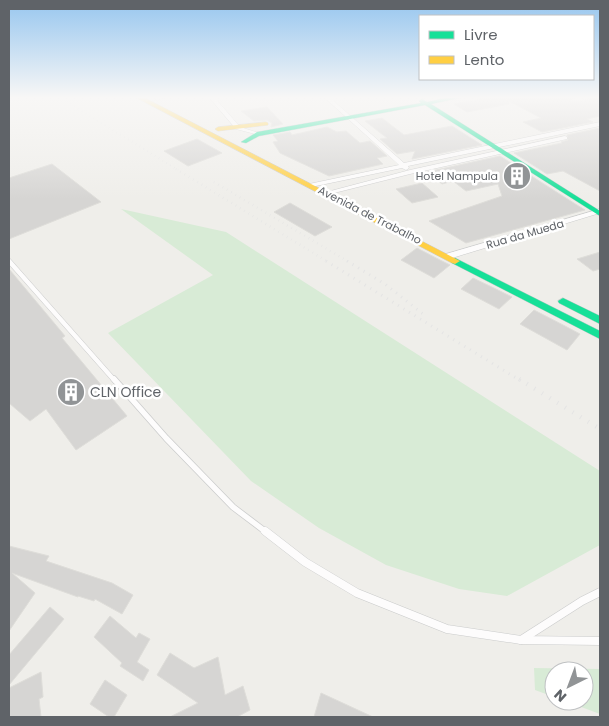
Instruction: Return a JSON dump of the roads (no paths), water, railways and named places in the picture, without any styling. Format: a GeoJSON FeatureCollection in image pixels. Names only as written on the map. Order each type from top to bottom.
{"type":"FeatureCollection","features":[{"type":"Feature","properties":{"kind":"main road","name":"Avenida de Trabalho"},"geometry":{"type":"LineString","coordinates":[[213,131],[479,260]]}},
{"type":"Feature","properties":{"kind":"main road","name":"Avenida de Trabalho"},"geometry":{"type":"LineString","coordinates":[[222,131],[244,142],[311,185],[329,188],[449,256],[600,335]]}},
{"type":"Feature","properties":{"kind":"main road"},"geometry":{"type":"LineString","coordinates":[[244,142],[258,134],[272,131]]}},
{"type":"Feature","properties":{"kind":"main road"},"geometry":{"type":"LineString","coordinates":[[476,131],[600,211]]}},
{"type":"Feature","properties":{"kind":"main road"},"geometry":{"type":"LineString","coordinates":[[551,295],[600,320]]}},
{"type":"Feature","properties":{"kind":"street"},"geometry":{"type":"LineString","coordinates":[[248,131],[258,134]]}},
{"type":"Feature","properties":{"kind":"street"},"geometry":{"type":"LineString","coordinates":[[364,131],[410,172]]}},
{"type":"Feature","properties":{"kind":"street"},"geometry":{"type":"LineString","coordinates":[[329,188],[410,172],[572,131]]}},
{"type":"Feature","properties":{"kind":"street"},"geometry":{"type":"LineString","coordinates":[[329,188],[403,165],[600,131]]}},
{"type":"Feature","properties":{"kind":"street","name":"Rua da Mueda"},"geometry":{"type":"LineString","coordinates":[[449,256],[600,211]]}},
{"type":"Feature","properties":{"kind":"lane"},"geometry":{"type":"LineString","coordinates":[[9,260],[166,438],[234,507],[305,562],[357,593],[447,629],[520,640],[600,641]]}},
{"type":"Feature","properties":{"kind":"lane"},"geometry":{"type":"LineString","coordinates":[[520,640],[582,601],[600,592]]}},
{"type":"Feature","properties":{"kind":"railway"},"geometry":{"type":"LineString","coordinates":[[114,131],[178,170]]}},
{"type":"Feature","properties":{"kind":"railway"},"geometry":{"type":"LineString","coordinates":[[176,169],[328,262]]}},
{"type":"Feature","properties":{"kind":"railway"},"geometry":{"type":"LineString","coordinates":[[214,182],[349,262]]}},
{"type":"Feature","properties":{"kind":"railway"},"geometry":{"type":"LineString","coordinates":[[326,261],[521,381]]}},
{"type":"Feature","properties":{"kind":"railway"},"geometry":{"type":"LineString","coordinates":[[347,261],[385,284],[423,314]]}},
{"type":"Feature","properties":{"kind":"railway"},"geometry":{"type":"LineString","coordinates":[[519,379],[600,429]]}},
{"type":"Feature","properties":{"kind":"place","name":"Hotel Nampula"},"geometry":{"type":"Point","coordinates":[517,176]}},
{"type":"Feature","properties":{"kind":"place","name":"CLN Office"},"geometry":{"type":"Point","coordinates":[71,392]}}]}
